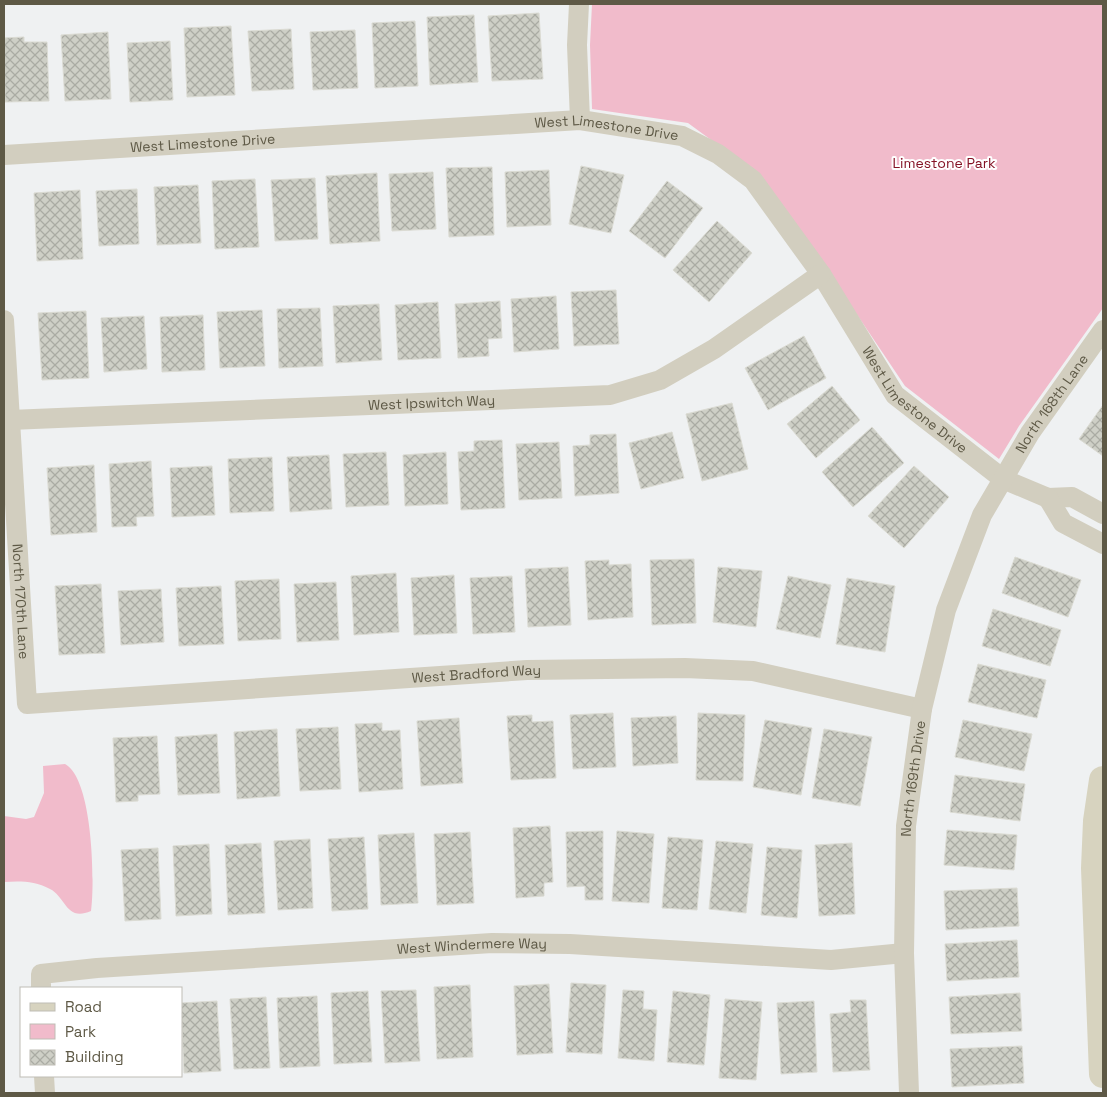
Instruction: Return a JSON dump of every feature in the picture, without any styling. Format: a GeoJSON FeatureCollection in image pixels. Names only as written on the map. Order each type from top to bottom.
{"type":"FeatureCollection","features":[{"type":"Feature","properties":{"kind":"street"},"geometry":{"type":"LineString","coordinates":[[579,4],[577,45],[580,120]]}},
{"type":"Feature","properties":{"kind":"street","name":"West Limestone Drive"},"geometry":{"type":"LineString","coordinates":[[4,155],[580,120],[682,136],[718,154],[753,180],[821,274],[895,395],[1003,479],[1048,498],[1072,497],[1103,514]]}},
{"type":"Feature","properties":{"kind":"street","name":"West Ipswitch Way"},"geometry":{"type":"LineString","coordinates":[[10,420],[610,395],[668,376],[714,349],[821,274]]}},
{"type":"Feature","properties":{"kind":"street","name":"North 170th Lane"},"geometry":{"type":"LineString","coordinates":[[4,320],[27,704]]}},
{"type":"Feature","properties":{"kind":"street","name":"North 168th Lane"},"geometry":{"type":"LineString","coordinates":[[1003,479],[1030,433],[1103,330]]}},
{"type":"Feature","properties":{"kind":"street","name":"North 169th Drive"},"geometry":{"type":"LineString","coordinates":[[909,1093],[904,953],[906,826],[922,708],[946,610],[982,515],[1003,479]]}},
{"type":"Feature","properties":{"kind":"street"},"geometry":{"type":"LineString","coordinates":[[1048,498],[1063,523],[1103,544]]}},
{"type":"Feature","properties":{"kind":"street","name":"West Bradford Way"},"geometry":{"type":"LineString","coordinates":[[27,704],[527,670],[685,668],[754,671],[922,708]]}},
{"type":"Feature","properties":{"kind":"street"},"geometry":{"type":"LineString","coordinates":[[1103,780],[1097,821],[1095,868],[1103,1074]]}},
{"type":"Feature","properties":{"kind":"street","name":"West Windermere Way"},"geometry":{"type":"LineString","coordinates":[[41,981],[97,968],[492,943],[570,944],[831,960],[904,953]]}},
{"type":"Feature","properties":{"kind":"street"},"geometry":{"type":"LineString","coordinates":[[44,1077],[44,1093]]}},
{"type":"Feature","properties":{"kind":"green space","name":"Limestone Park"},"geometry":{"type":"Polygon","coordinates":[[[592,4],[1103,4],[1103,308],[1019,426],[999,459],[905,386],[831,276],[748,167],[688,123],[592,109],[590,45],[592,4]]]}},
{"type":"Feature","properties":{"kind":"green space"},"geometry":{"type":"Polygon","coordinates":[[[65,764],[74,773],[81,789],[87,809],[90,832],[93,878],[91,911],[83,914],[71,911],[60,897],[44,886],[28,882],[4,882],[4,816],[26,819],[34,817],[44,793],[43,766],[65,764]]]}},
{"type":"Feature","properties":{"kind":"building"},"geometry":{"type":"Polygon","coordinates":[[[539,13],[543,79],[492,81],[488,16],[539,13]]]}},
{"type":"Feature","properties":{"kind":"building"},"geometry":{"type":"Polygon","coordinates":[[[474,15],[478,82],[430,85],[427,17],[474,15]]]}},
{"type":"Feature","properties":{"kind":"building"},"geometry":{"type":"Polygon","coordinates":[[[415,21],[418,86],[375,88],[372,23],[415,21]]]}},
{"type":"Feature","properties":{"kind":"building"},"geometry":{"type":"Polygon","coordinates":[[[231,26],[235,95],[187,97],[184,28],[231,26]]]}},
{"type":"Feature","properties":{"kind":"building"},"geometry":{"type":"Polygon","coordinates":[[[291,29],[294,89],[252,91],[248,31],[291,29]]]}},
{"type":"Feature","properties":{"kind":"building"},"geometry":{"type":"Polygon","coordinates":[[[355,30],[358,88],[313,90],[310,32],[355,30]]]}},
{"type":"Feature","properties":{"kind":"building"},"geometry":{"type":"Polygon","coordinates":[[[108,32],[111,99],[65,101],[61,35],[108,32]]]}},
{"type":"Feature","properties":{"kind":"building"},"geometry":{"type":"Polygon","coordinates":[[[24,37],[24,42],[47,42],[49,101],[5,102],[4,38],[24,37]]]}},
{"type":"Feature","properties":{"kind":"building"},"geometry":{"type":"Polygon","coordinates":[[[170,41],[173,100],[130,102],[127,43],[170,41]]]}},
{"type":"Feature","properties":{"kind":"building"},"geometry":{"type":"Polygon","coordinates":[[[581,166],[624,175],[611,233],[569,224],[581,166]]]}},
{"type":"Feature","properties":{"kind":"building"},"geometry":{"type":"Polygon","coordinates":[[[492,167],[494,235],[449,237],[446,168],[492,167]]]}},
{"type":"Feature","properties":{"kind":"building"},"geometry":{"type":"Polygon","coordinates":[[[549,170],[551,225],[507,227],[505,172],[549,170]]]}},
{"type":"Feature","properties":{"kind":"building"},"geometry":{"type":"Polygon","coordinates":[[[433,172],[436,229],[392,231],[389,174],[433,172]]]}},
{"type":"Feature","properties":{"kind":"building"},"geometry":{"type":"Polygon","coordinates":[[[377,173],[380,241],[330,244],[326,176],[377,173]]]}},
{"type":"Feature","properties":{"kind":"building"},"geometry":{"type":"Polygon","coordinates":[[[315,178],[318,239],[275,241],[271,180],[315,178]]]}},
{"type":"Feature","properties":{"kind":"building"},"geometry":{"type":"Polygon","coordinates":[[[255,179],[259,247],[215,249],[212,181],[255,179]]]}},
{"type":"Feature","properties":{"kind":"building"},"geometry":{"type":"Polygon","coordinates":[[[667,181],[703,208],[665,258],[629,231],[667,181]]]}},
{"type":"Feature","properties":{"kind":"building"},"geometry":{"type":"Polygon","coordinates":[[[198,185],[201,243],[157,245],[154,187],[198,185]]]}},
{"type":"Feature","properties":{"kind":"building"},"geometry":{"type":"Polygon","coordinates":[[[137,189],[139,244],[99,246],[96,191],[137,189]]]}},
{"type":"Feature","properties":{"kind":"building"},"geometry":{"type":"Polygon","coordinates":[[[80,190],[83,259],[37,261],[34,193],[80,190]]]}},
{"type":"Feature","properties":{"kind":"building"},"geometry":{"type":"Polygon","coordinates":[[[717,221],[752,253],[709,302],[673,270],[717,221]]]}},
{"type":"Feature","properties":{"kind":"building"},"geometry":{"type":"Polygon","coordinates":[[[616,290],[619,344],[574,346],[571,292],[616,290]]]}},
{"type":"Feature","properties":{"kind":"building"},"geometry":{"type":"Polygon","coordinates":[[[556,296],[559,349],[514,352],[511,299],[556,296]]]}},
{"type":"Feature","properties":{"kind":"building"},"geometry":{"type":"Polygon","coordinates":[[[500,301],[502,338],[488,339],[489,356],[458,358],[455,304],[500,301]]]}},
{"type":"Feature","properties":{"kind":"building"},"geometry":{"type":"Polygon","coordinates":[[[438,302],[441,358],[398,360],[395,305],[438,302]]]}},
{"type":"Feature","properties":{"kind":"building"},"geometry":{"type":"Polygon","coordinates":[[[379,304],[382,360],[336,363],[333,306],[379,304]]]}},
{"type":"Feature","properties":{"kind":"building"},"geometry":{"type":"Polygon","coordinates":[[[320,308],[323,366],[279,368],[277,309],[320,308]]]}},
{"type":"Feature","properties":{"kind":"building"},"geometry":{"type":"Polygon","coordinates":[[[262,310],[265,366],[220,368],[217,312],[262,310]]]}},
{"type":"Feature","properties":{"kind":"building"},"geometry":{"type":"Polygon","coordinates":[[[86,311],[89,378],[42,380],[38,313],[86,311]]]}},
{"type":"Feature","properties":{"kind":"building"},"geometry":{"type":"Polygon","coordinates":[[[203,315],[205,370],[162,372],[160,317],[203,315]]]}},
{"type":"Feature","properties":{"kind":"building"},"geometry":{"type":"Polygon","coordinates":[[[144,316],[147,369],[104,372],[101,318],[144,316]]]}},
{"type":"Feature","properties":{"kind":"building"},"geometry":{"type":"Polygon","coordinates":[[[804,336],[826,378],[768,410],[745,368],[804,336]]]}},
{"type":"Feature","properties":{"kind":"building"},"geometry":{"type":"Polygon","coordinates":[[[832,386],[860,420],[816,458],[787,424],[832,386]]]}},
{"type":"Feature","properties":{"kind":"building"},"geometry":{"type":"Polygon","coordinates":[[[732,403],[748,469],[702,481],[686,414],[732,403]]]}},
{"type":"Feature","properties":{"kind":"building"},"geometry":{"type":"Polygon","coordinates":[[[1103,405],[1103,456],[1079,439],[1103,405]]]}},
{"type":"Feature","properties":{"kind":"building"},"geometry":{"type":"Polygon","coordinates":[[[872,427],[904,463],[853,507],[822,472],[872,427]]]}},
{"type":"Feature","properties":{"kind":"building"},"geometry":{"type":"Polygon","coordinates":[[[672,432],[684,478],[641,489],[629,443],[672,432]]]}},
{"type":"Feature","properties":{"kind":"building"},"geometry":{"type":"Polygon","coordinates":[[[616,434],[619,493],[575,496],[573,446],[590,445],[590,435],[616,434]]]}},
{"type":"Feature","properties":{"kind":"building"},"geometry":{"type":"Polygon","coordinates":[[[502,440],[505,508],[461,510],[458,452],[474,451],[474,441],[502,440]]]}},
{"type":"Feature","properties":{"kind":"building"},"geometry":{"type":"Polygon","coordinates":[[[559,442],[562,498],[519,500],[516,444],[559,442]]]}},
{"type":"Feature","properties":{"kind":"building"},"geometry":{"type":"Polygon","coordinates":[[[386,452],[389,505],[346,507],[343,454],[386,452]]]}},
{"type":"Feature","properties":{"kind":"building"},"geometry":{"type":"Polygon","coordinates":[[[446,452],[448,504],[405,506],[403,455],[446,452]]]}},
{"type":"Feature","properties":{"kind":"building"},"geometry":{"type":"Polygon","coordinates":[[[329,455],[332,509],[290,512],[287,457],[329,455]]]}},
{"type":"Feature","properties":{"kind":"building"},"geometry":{"type":"Polygon","coordinates":[[[272,457],[274,511],[230,513],[228,459],[272,457]]]}},
{"type":"Feature","properties":{"kind":"building"},"geometry":{"type":"Polygon","coordinates":[[[151,461],[154,516],[136,517],[137,526],[112,527],[109,464],[151,461]]]}},
{"type":"Feature","properties":{"kind":"building"},"geometry":{"type":"Polygon","coordinates":[[[94,465],[97,532],[51,535],[47,468],[94,465]]]}},
{"type":"Feature","properties":{"kind":"building"},"geometry":{"type":"Polygon","coordinates":[[[212,466],[215,515],[172,517],[170,468],[212,466]]]}},
{"type":"Feature","properties":{"kind":"building"},"geometry":{"type":"Polygon","coordinates":[[[914,466],[949,497],[904,548],[868,516],[914,466]]]}},
{"type":"Feature","properties":{"kind":"building"},"geometry":{"type":"Polygon","coordinates":[[[1015,557],[1081,580],[1068,617],[1002,593],[1015,557]]]}},
{"type":"Feature","properties":{"kind":"building"},"geometry":{"type":"Polygon","coordinates":[[[694,559],[696,623],[652,625],[650,560],[694,559]]]}},
{"type":"Feature","properties":{"kind":"building"},"geometry":{"type":"Polygon","coordinates":[[[609,560],[609,565],[631,564],[633,617],[588,620],[585,561],[609,560]]]}},
{"type":"Feature","properties":{"kind":"building"},"geometry":{"type":"Polygon","coordinates":[[[568,567],[571,625],[528,627],[525,569],[568,567]]]}},
{"type":"Feature","properties":{"kind":"building"},"geometry":{"type":"Polygon","coordinates":[[[718,567],[762,571],[756,627],[713,622],[718,567]]]}},
{"type":"Feature","properties":{"kind":"building"},"geometry":{"type":"Polygon","coordinates":[[[396,573],[399,632],[354,635],[351,576],[396,573]]]}},
{"type":"Feature","properties":{"kind":"building"},"geometry":{"type":"Polygon","coordinates":[[[454,575],[457,633],[414,635],[411,578],[454,575]]]}},
{"type":"Feature","properties":{"kind":"building"},"geometry":{"type":"Polygon","coordinates":[[[512,576],[515,632],[473,634],[470,578],[512,576]]]}},
{"type":"Feature","properties":{"kind":"building"},"geometry":{"type":"Polygon","coordinates":[[[788,576],[831,585],[820,638],[776,629],[788,576]]]}},
{"type":"Feature","properties":{"kind":"building"},"geometry":{"type":"Polygon","coordinates":[[[847,578],[895,586],[885,652],[836,644],[847,578]]]}},
{"type":"Feature","properties":{"kind":"building"},"geometry":{"type":"Polygon","coordinates":[[[279,579],[281,639],[238,641],[235,581],[279,579]]]}},
{"type":"Feature","properties":{"kind":"building"},"geometry":{"type":"Polygon","coordinates":[[[336,582],[339,640],[297,642],[294,584],[336,582]]]}},
{"type":"Feature","properties":{"kind":"building"},"geometry":{"type":"Polygon","coordinates":[[[101,584],[105,653],[59,655],[55,586],[101,584]]]}},
{"type":"Feature","properties":{"kind":"building"},"geometry":{"type":"Polygon","coordinates":[[[221,586],[224,644],[179,646],[176,588],[221,586]]]}},
{"type":"Feature","properties":{"kind":"building"},"geometry":{"type":"Polygon","coordinates":[[[161,589],[164,642],[121,645],[118,591],[161,589]]]}},
{"type":"Feature","properties":{"kind":"building"},"geometry":{"type":"Polygon","coordinates":[[[993,609],[1061,630],[1050,666],[982,646],[993,609]]]}},
{"type":"Feature","properties":{"kind":"building"},"geometry":{"type":"Polygon","coordinates":[[[978,664],[1046,680],[1037,718],[968,702],[978,664]]]}},
{"type":"Feature","properties":{"kind":"building"},"geometry":{"type":"Polygon","coordinates":[[[613,713],[616,767],[573,769],[570,715],[613,713]]]}},
{"type":"Feature","properties":{"kind":"building"},"geometry":{"type":"Polygon","coordinates":[[[698,713],[745,715],[743,781],[696,780],[698,713]]]}},
{"type":"Feature","properties":{"kind":"building"},"geometry":{"type":"Polygon","coordinates":[[[532,715],[532,722],[553,721],[556,778],[511,780],[507,716],[532,715]]]}},
{"type":"Feature","properties":{"kind":"building"},"geometry":{"type":"Polygon","coordinates":[[[676,716],[678,763],[633,766],[631,718],[676,716]]]}},
{"type":"Feature","properties":{"kind":"building"},"geometry":{"type":"Polygon","coordinates":[[[459,718],[463,783],[421,786],[417,721],[459,718]]]}},
{"type":"Feature","properties":{"kind":"building"},"geometry":{"type":"Polygon","coordinates":[[[765,720],[812,728],[801,795],[753,787],[765,720]]]}},
{"type":"Feature","properties":{"kind":"building"},"geometry":{"type":"Polygon","coordinates":[[[963,720],[1032,734],[1024,771],[955,757],[963,720]]]}},
{"type":"Feature","properties":{"kind":"building"},"geometry":{"type":"Polygon","coordinates":[[[382,723],[382,731],[400,730],[403,789],[359,792],[355,724],[382,723]]]}},
{"type":"Feature","properties":{"kind":"building"},"geometry":{"type":"Polygon","coordinates":[[[338,727],[341,789],[300,791],[296,729],[338,727]]]}},
{"type":"Feature","properties":{"kind":"building"},"geometry":{"type":"Polygon","coordinates":[[[277,729],[280,796],[237,799],[234,732],[277,729]]]}},
{"type":"Feature","properties":{"kind":"building"},"geometry":{"type":"Polygon","coordinates":[[[824,729],[872,737],[860,806],[812,798],[824,729]]]}},
{"type":"Feature","properties":{"kind":"building"},"geometry":{"type":"Polygon","coordinates":[[[217,734],[220,793],[178,795],[175,737],[217,734]]]}},
{"type":"Feature","properties":{"kind":"building"},"geometry":{"type":"Polygon","coordinates":[[[157,736],[160,794],[138,795],[138,801],[116,802],[113,738],[157,736]]]}},
{"type":"Feature","properties":{"kind":"building"},"geometry":{"type":"Polygon","coordinates":[[[955,775],[1025,784],[1020,821],[950,812],[955,775]]]}},
{"type":"Feature","properties":{"kind":"building"},"geometry":{"type":"Polygon","coordinates":[[[550,826],[553,882],[544,883],[544,896],[516,898],[513,828],[550,826]]]}},
{"type":"Feature","properties":{"kind":"building"},"geometry":{"type":"Polygon","coordinates":[[[947,830],[1017,835],[1014,870],[944,865],[947,830]]]}},
{"type":"Feature","properties":{"kind":"building"},"geometry":{"type":"Polygon","coordinates":[[[603,831],[603,900],[585,900],[585,886],[567,887],[566,832],[603,831]]]}},
{"type":"Feature","properties":{"kind":"building"},"geometry":{"type":"Polygon","coordinates":[[[617,831],[654,834],[649,903],[612,901],[617,831]]]}},
{"type":"Feature","properties":{"kind":"building"},"geometry":{"type":"Polygon","coordinates":[[[470,832],[474,903],[437,905],[434,834],[470,832]]]}},
{"type":"Feature","properties":{"kind":"building"},"geometry":{"type":"Polygon","coordinates":[[[414,833],[418,903],[381,905],[378,835],[414,833]]]}},
{"type":"Feature","properties":{"kind":"building"},"geometry":{"type":"Polygon","coordinates":[[[364,837],[368,909],[332,911],[328,839],[364,837]]]}},
{"type":"Feature","properties":{"kind":"building"},"geometry":{"type":"Polygon","coordinates":[[[668,837],[703,840],[697,910],[662,908],[668,837]]]}},
{"type":"Feature","properties":{"kind":"building"},"geometry":{"type":"Polygon","coordinates":[[[310,839],[313,908],[278,910],[274,841],[310,839]]]}},
{"type":"Feature","properties":{"kind":"building"},"geometry":{"type":"Polygon","coordinates":[[[716,841],[753,844],[746,913],[709,909],[716,841]]]}},
{"type":"Feature","properties":{"kind":"building"},"geometry":{"type":"Polygon","coordinates":[[[261,843],[265,913],[228,915],[225,845],[261,843]]]}},
{"type":"Feature","properties":{"kind":"building"},"geometry":{"type":"Polygon","coordinates":[[[852,843],[855,914],[819,916],[815,845],[852,843]]]}},
{"type":"Feature","properties":{"kind":"building"},"geometry":{"type":"Polygon","coordinates":[[[209,844],[212,914],[176,916],[173,846],[209,844]]]}},
{"type":"Feature","properties":{"kind":"building"},"geometry":{"type":"Polygon","coordinates":[[[767,847],[802,850],[797,918],[761,915],[767,847]]]}},
{"type":"Feature","properties":{"kind":"building"},"geometry":{"type":"Polygon","coordinates":[[[158,848],[161,919],[125,921],[121,850],[158,848]]]}},
{"type":"Feature","properties":{"kind":"building"},"geometry":{"type":"Polygon","coordinates":[[[1017,888],[1019,926],[946,930],[944,891],[1017,888]]]}},
{"type":"Feature","properties":{"kind":"building"},"geometry":{"type":"Polygon","coordinates":[[[1017,940],[1019,977],[947,981],[945,944],[1017,940]]]}},
{"type":"Feature","properties":{"kind":"building"},"geometry":{"type":"Polygon","coordinates":[[[571,983],[606,985],[602,1054],[566,1052],[571,983]]]}},
{"type":"Feature","properties":{"kind":"building"},"geometry":{"type":"Polygon","coordinates":[[[549,984],[553,1053],[517,1055],[514,986],[549,984]]]}},
{"type":"Feature","properties":{"kind":"building"},"geometry":{"type":"Polygon","coordinates":[[[470,985],[473,1057],[437,1059],[434,987],[470,985]]]}},
{"type":"Feature","properties":{"kind":"building"},"geometry":{"type":"Polygon","coordinates":[[[416,990],[420,1061],[385,1063],[381,991],[416,990]]]}},
{"type":"Feature","properties":{"kind":"building"},"geometry":{"type":"Polygon","coordinates":[[[623,990],[644,991],[643,1009],[657,1010],[654,1061],[618,1058],[623,990]]]}},
{"type":"Feature","properties":{"kind":"building"},"geometry":{"type":"Polygon","coordinates":[[[368,991],[372,1062],[334,1064],[331,993],[368,991]]]}},
{"type":"Feature","properties":{"kind":"building"},"geometry":{"type":"Polygon","coordinates":[[[673,991],[710,995],[704,1065],[667,1062],[673,991]]]}},
{"type":"Feature","properties":{"kind":"building"},"geometry":{"type":"Polygon","coordinates":[[[1020,993],[1022,1031],[951,1034],[949,997],[1020,993]]]}},
{"type":"Feature","properties":{"kind":"building"},"geometry":{"type":"Polygon","coordinates":[[[317,996],[320,1066],[280,1068],[277,998],[317,996]]]}},
{"type":"Feature","properties":{"kind":"building"},"geometry":{"type":"Polygon","coordinates":[[[266,997],[270,1068],[234,1069],[230,999],[266,997]]]}},
{"type":"Feature","properties":{"kind":"building"},"geometry":{"type":"Polygon","coordinates":[[[725,999],[762,1002],[756,1080],[719,1078],[725,999]]]}},
{"type":"Feature","properties":{"kind":"building"},"geometry":{"type":"Polygon","coordinates":[[[850,1000],[866,1000],[870,1070],[833,1072],[830,1014],[851,1012],[850,1000]]]}},
{"type":"Feature","properties":{"kind":"building"},"geometry":{"type":"Polygon","coordinates":[[[217,1001],[221,1071],[184,1073],[182,1003],[217,1001]]]}},
{"type":"Feature","properties":{"kind":"building"},"geometry":{"type":"Polygon","coordinates":[[[814,1001],[817,1072],[781,1074],[777,1003],[814,1001]]]}},
{"type":"Feature","properties":{"kind":"building"},"geometry":{"type":"Polygon","coordinates":[[[1022,1046],[1024,1083],[952,1087],[950,1049],[1022,1046]]]}}]}
